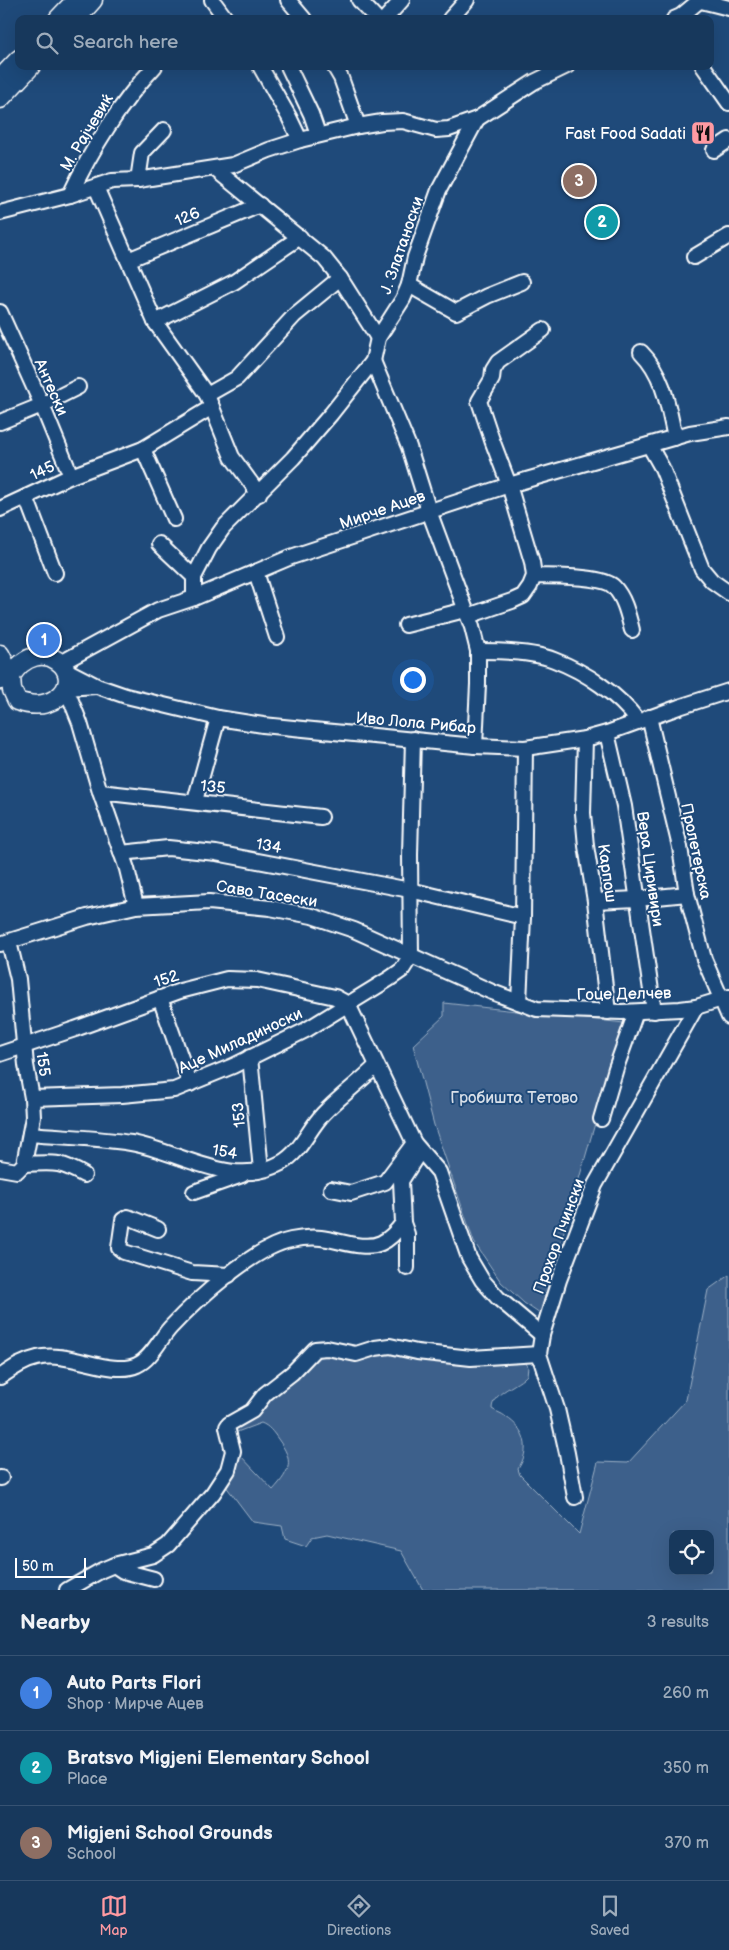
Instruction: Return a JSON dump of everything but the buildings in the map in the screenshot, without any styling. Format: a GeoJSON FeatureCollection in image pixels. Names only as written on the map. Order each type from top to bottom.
{"type":"FeatureCollection","features":[{"type":"Feature","properties":{"kind":"main road"},"geometry":{"type":"LineString","coordinates":[[62,15],[76,0]]}},
{"type":"Feature","properties":{"kind":"main road"},"geometry":{"type":"LineString","coordinates":[[80,15],[94,0]]}},
{"type":"Feature","properties":{"kind":"main road"},"geometry":{"type":"LineString","coordinates":[[0,79],[15,64]]}},
{"type":"Feature","properties":{"kind":"main road"},"geometry":{"type":"LineString","coordinates":[[0,99],[27,70]]}},
{"type":"Feature","properties":{"kind":"main road"},"geometry":{"type":"LineString","coordinates":[[0,645],[32,658]]}},
{"type":"Feature","properties":{"kind":"main road"},"geometry":{"type":"LineString","coordinates":[[0,654],[6,678],[12,690],[8,701],[34,706],[49,703],[66,688],[68,680],[63,667],[57,659],[47,656],[32,658],[18,665],[6,678]]}},
{"type":"Feature","properties":{"kind":"street"},"geometry":{"type":"LineString","coordinates":[[212,0],[223,15]]}},
{"type":"Feature","properties":{"kind":"street"},"geometry":{"type":"LineString","coordinates":[[288,0],[301,15]]}},
{"type":"Feature","properties":{"kind":"street"},"geometry":{"type":"LineString","coordinates":[[359,0],[373,15]]}},
{"type":"Feature","properties":{"kind":"street"},"geometry":{"type":"LineString","coordinates":[[389,15],[402,0]]}},
{"type":"Feature","properties":{"kind":"street"},"geometry":{"type":"LineString","coordinates":[[454,15],[467,0]]}},
{"type":"Feature","properties":{"kind":"street"},"geometry":{"type":"LineString","coordinates":[[682,15],[698,1],[729,8]]}},
{"type":"Feature","properties":{"kind":"street","name":"М. Рајчевиќ"},"geometry":{"type":"LineString","coordinates":[[70,195],[80,174],[113,119],[133,90],[151,70]]}},
{"type":"Feature","properties":{"kind":"street"},"geometry":{"type":"LineString","coordinates":[[262,70],[300,140]]}},
{"type":"Feature","properties":{"kind":"street"},"geometry":{"type":"LineString","coordinates":[[290,70],[311,114],[318,134]]}},
{"type":"Feature","properties":{"kind":"street"},"geometry":{"type":"LineString","coordinates":[[336,70],[358,126]]}},
{"type":"Feature","properties":{"kind":"street"},"geometry":{"type":"LineString","coordinates":[[0,213],[70,195],[112,181],[138,180],[233,165],[269,150],[318,134],[358,126],[403,121],[436,130],[449,129],[477,119],[534,82],[559,70]]}},
{"type":"Feature","properties":{"kind":"street"},"geometry":{"type":"LineString","coordinates":[[706,70],[729,103]]}},
{"type":"Feature","properties":{"kind":"street","name":"Ј. Златаноски"},"geometry":{"type":"LineString","coordinates":[[194,598],[194,577],[209,548],[224,528],[258,494],[331,414],[373,361],[378,338],[403,299],[409,285],[415,256],[439,190],[477,119]]}},
{"type":"Feature","properties":{"kind":"street"},"geometry":{"type":"LineString","coordinates":[[138,180],[142,153],[164,130]]}},
{"type":"Feature","properties":{"kind":"street"},"geometry":{"type":"LineString","coordinates":[[714,150],[729,140]]}},
{"type":"Feature","properties":{"kind":"street"},"geometry":{"type":"LineString","coordinates":[[214,169],[324,258],[340,278],[378,338]]}},
{"type":"Feature","properties":{"kind":"street"},"geometry":{"type":"LineString","coordinates":[[96,187],[155,322],[210,401],[232,457],[258,494]]}},
{"type":"Feature","properties":{"kind":"street","name":"126"},"geometry":{"type":"LineString","coordinates":[[128,260],[260,205]]}},
{"type":"Feature","properties":{"kind":"street"},"geometry":{"type":"LineString","coordinates":[[694,257],[729,236]]}},
{"type":"Feature","properties":{"kind":"street"},"geometry":{"type":"LineString","coordinates":[[155,322],[234,282],[300,237]]}},
{"type":"Feature","properties":{"kind":"street"},"geometry":{"type":"LineString","coordinates":[[210,401],[237,378],[295,315],[340,278]]}},
{"type":"Feature","properties":{"kind":"street"},"geometry":{"type":"LineString","coordinates":[[409,285],[456,312],[487,296],[522,282]]}},
{"type":"Feature","properties":{"kind":"street","name":"Антески"},"geometry":{"type":"LineString","coordinates":[[0,312],[72,476]]}},
{"type":"Feature","properties":{"kind":"street"},"geometry":{"type":"LineString","coordinates":[[406,625],[467,613],[512,601],[523,596],[530,586],[534,576],[532,562],[509,485],[479,401],[492,379],[498,362],[543,330]]}},
{"type":"Feature","properties":{"kind":"street"},"geometry":{"type":"LineString","coordinates":[[641,352],[651,362],[659,376],[675,438]]}},
{"type":"Feature","properties":{"kind":"street"},"geometry":{"type":"LineString","coordinates":[[373,361],[409,447],[429,511],[467,613],[478,651],[475,746]]}},
{"type":"Feature","properties":{"kind":"street"},"geometry":{"type":"LineString","coordinates":[[0,422],[78,388]]}},
{"type":"Feature","properties":{"kind":"street","name":"145"},"geometry":{"type":"LineString","coordinates":[[0,509],[72,476],[143,449],[210,401]]}},
{"type":"Feature","properties":{"kind":"street","name":"Мирче Ацев"},"geometry":{"type":"LineString","coordinates":[[63,667],[158,610],[194,598],[291,557],[509,485],[690,433],[729,427]]}},
{"type":"Feature","properties":{"kind":"street"},"geometry":{"type":"LineString","coordinates":[[649,445],[662,468],[702,569],[712,581],[729,593]]}},
{"type":"Feature","properties":{"kind":"street"},"geometry":{"type":"LineString","coordinates":[[143,449],[174,519]]}},
{"type":"Feature","properties":{"kind":"street"},"geometry":{"type":"LineString","coordinates":[[26,497],[55,573]]}},
{"type":"Feature","properties":{"kind":"street"},"geometry":{"type":"LineString","coordinates":[[159,544],[194,577]]}},
{"type":"Feature","properties":{"kind":"street"},"geometry":{"type":"LineString","coordinates":[[256,572],[277,637]]}},
{"type":"Feature","properties":{"kind":"street"},"geometry":{"type":"LineString","coordinates":[[534,576],[575,577],[606,582],[614,586],[625,605],[632,630]]}},
{"type":"Feature","properties":{"kind":"street"},"geometry":{"type":"LineString","coordinates":[[478,651],[500,651],[553,659],[601,686],[644,719]]}},
{"type":"Feature","properties":{"kind":"street"},"geometry":{"type":"LineString","coordinates":[[63,667],[97,686]]}},
{"type":"Feature","properties":{"kind":"street"},"geometry":{"type":"LineString","coordinates":[[97,686],[66,688],[80,723],[136,906]]}},
{"type":"Feature","properties":{"kind":"street","name":"Иво Лола Рибар"},"geometry":{"type":"LineString","coordinates":[[97,686],[173,708],[263,725],[475,746],[526,748],[585,739],[607,733],[729,692]]}},
{"type":"Feature","properties":{"kind":"street"},"geometry":{"type":"LineString","coordinates":[[195,801],[218,718]]}},
{"type":"Feature","properties":{"kind":"street","name":"Пролетерска"},"geometry":{"type":"LineString","coordinates":[[644,719],[680,847],[687,894],[704,959],[726,998],[729,1017]]}},
{"type":"Feature","properties":{"kind":"street","name":"Вера Циривири"},"geometry":{"type":"LineString","coordinates":[[607,733],[624,806],[654,1011]]}},
{"type":"Feature","properties":{"kind":"street"},"geometry":{"type":"LineString","coordinates":[[411,956],[410,797],[413,739]]}},
{"type":"Feature","properties":{"kind":"street","name":"Карпош"},"geometry":{"type":"LineString","coordinates":[[585,739],[584,812],[586,846],[595,901],[608,1012]]}},
{"type":"Feature","properties":{"kind":"street"},"geometry":{"type":"LineString","coordinates":[[518,1002],[523,917],[526,748]]}},
{"type":"Feature","properties":{"kind":"street","name":"135"},"geometry":{"type":"LineString","coordinates":[[100,792],[195,801],[321,817]]}},
{"type":"Feature","properties":{"kind":"street","name":"134"},"geometry":{"type":"LineString","coordinates":[[121,853],[168,848],[216,853],[410,890],[523,917]]}},
{"type":"Feature","properties":{"kind":"street"},"geometry":{"type":"LineString","coordinates":[[595,901],[637,900],[687,894]]}},
{"type":"Feature","properties":{"kind":"street","name":"Саво Тасески"},"geometry":{"type":"LineString","coordinates":[[4,943],[87,917],[136,906],[208,902],[270,908],[312,916],[354,930],[518,1002]]}},
{"type":"Feature","properties":{"kind":"street","name":"155"},"geometry":{"type":"LineString","coordinates":[[4,943],[18,979],[24,1046],[32,1098],[33,1117],[24,1164]]}},
{"type":"Feature","properties":{"kind":"street","name":"Аце Миладиноски"},"geometry":{"type":"LineString","coordinates":[[32,1098],[174,1090],[306,1030],[402,970],[411,956]]}},
{"type":"Feature","properties":{"kind":"street","name":"152"},"geometry":{"type":"LineString","coordinates":[[0,1054],[160,998],[227,979],[257,980],[335,997],[348,1004]]}},
{"type":"Feature","properties":{"kind":"street"},"geometry":{"type":"LineString","coordinates":[[160,998],[190,1084]]}},
{"type":"Feature","properties":{"kind":"street","name":"Гоце Делчев"},"geometry":{"type":"LineString","coordinates":[[518,1002],[537,1008],[636,1012],[696,1007],[726,998]]}},
{"type":"Feature","properties":{"kind":"street"},"geometry":{"type":"LineString","coordinates":[[348,1004],[376,1066],[417,1147],[439,1172],[470,1258],[482,1280],[498,1298],[542,1335]]}},
{"type":"Feature","properties":{"kind":"street","name":"Прохор Пчински"},"geometry":{"type":"LineString","coordinates":[[575,1497],[557,1409],[539,1354],[542,1335],[559,1280],[595,1185],[696,1007]]}},
{"type":"Feature","properties":{"kind":"street"},"geometry":{"type":"LineString","coordinates":[[601,1118],[636,1012]]}},
{"type":"Feature","properties":{"kind":"street","name":"153"},"geometry":{"type":"LineString","coordinates":[[250,1057],[256,1171]]}},
{"type":"Feature","properties":{"kind":"street","name":"154"},"geometry":{"type":"LineString","coordinates":[[30,1134],[132,1143],[155,1148],[224,1171],[256,1171],[275,1166],[290,1156],[307,1138],[321,1116],[376,1066]]}},
{"type":"Feature","properties":{"kind":"street"},"geometry":{"type":"LineString","coordinates":[[331,1189],[351,1193],[385,1182],[417,1147]]}},
{"type":"Feature","properties":{"kind":"street"},"geometry":{"type":"LineString","coordinates":[[408,1268],[407,1234],[403,1223],[401,1181],[417,1147]]}},
{"type":"Feature","properties":{"kind":"street"},"geometry":{"type":"LineString","coordinates":[[0,1168],[18,1171],[24,1164],[56,1162],[67,1165],[84,1175]]}},
{"type":"Feature","properties":{"kind":"street"},"geometry":{"type":"LineString","coordinates":[[194,1192],[256,1171]]}},
{"type":"Feature","properties":{"kind":"street"},"geometry":{"type":"LineString","coordinates":[[158,1229],[128,1217],[123,1220],[120,1248],[124,1252],[192,1273],[229,1275]]}},
{"type":"Feature","properties":{"kind":"street"},"geometry":{"type":"LineString","coordinates":[[0,1377],[22,1363],[37,1358],[57,1356],[109,1367],[129,1368],[136,1366],[146,1359],[178,1320],[229,1275],[269,1248],[289,1240],[321,1238],[369,1246],[381,1243],[392,1236],[403,1223]]}},
{"type":"Feature","properties":{"kind":"street"},"geometry":{"type":"LineString","coordinates":[[67,1590],[86,1578],[114,1565],[153,1555],[168,1545],[213,1493],[228,1470],[233,1450],[227,1427],[229,1424],[252,1411],[265,1394],[292,1373],[315,1349],[327,1348],[356,1354],[390,1346],[417,1352],[471,1358],[539,1354]]}},
{"type":"Feature","properties":{"kind":"street"},"geometry":{"type":"LineString","coordinates":[[114,1565],[123,1571],[154,1579]]}},
{"type":"Feature","properties":{"kind":"green space","name":"Гробишта Тетово"},"geometry":{"type":"Polygon","coordinates":[[[444,1003],[624,1023],[540,1314],[524,1303],[501,1282],[474,1242],[434,1125],[413,1045],[444,1016],[444,1003]]]}},
{"type":"Feature","properties":{"kind":"green space"},"geometry":{"type":"Polygon","coordinates":[[[729,1275],[729,1590],[423,1590],[401,1551],[327,1534],[312,1537],[306,1546],[285,1539],[282,1526],[253,1522],[222,1481],[239,1454],[273,1490],[284,1477],[288,1465],[286,1453],[269,1428],[261,1423],[229,1435],[227,1427],[313,1350],[375,1348],[523,1357],[528,1367],[527,1375],[496,1398],[492,1409],[503,1414],[513,1422],[522,1434],[525,1447],[522,1462],[518,1469],[520,1475],[579,1534],[598,1462],[628,1463],[686,1400],[708,1290],[729,1275]]]}},
{"type":"Feature","properties":{"kind":"place","name":"Fast Food Sadati"},"geometry":{"type":"Point","coordinates":[703,133]}},
{"type":"Feature","properties":{"kind":"place","name":"Migjeni School Grounds"},"geometry":{"type":"Point","coordinates":[579,181]}},
{"type":"Feature","properties":{"kind":"place","name":"Bratsvo Migjeni Elementary School"},"geometry":{"type":"Point","coordinates":[602,222]}},
{"type":"Feature","properties":{"kind":"place","name":"Auto Parts Flori"},"geometry":{"type":"Point","coordinates":[44,640]}}]}
